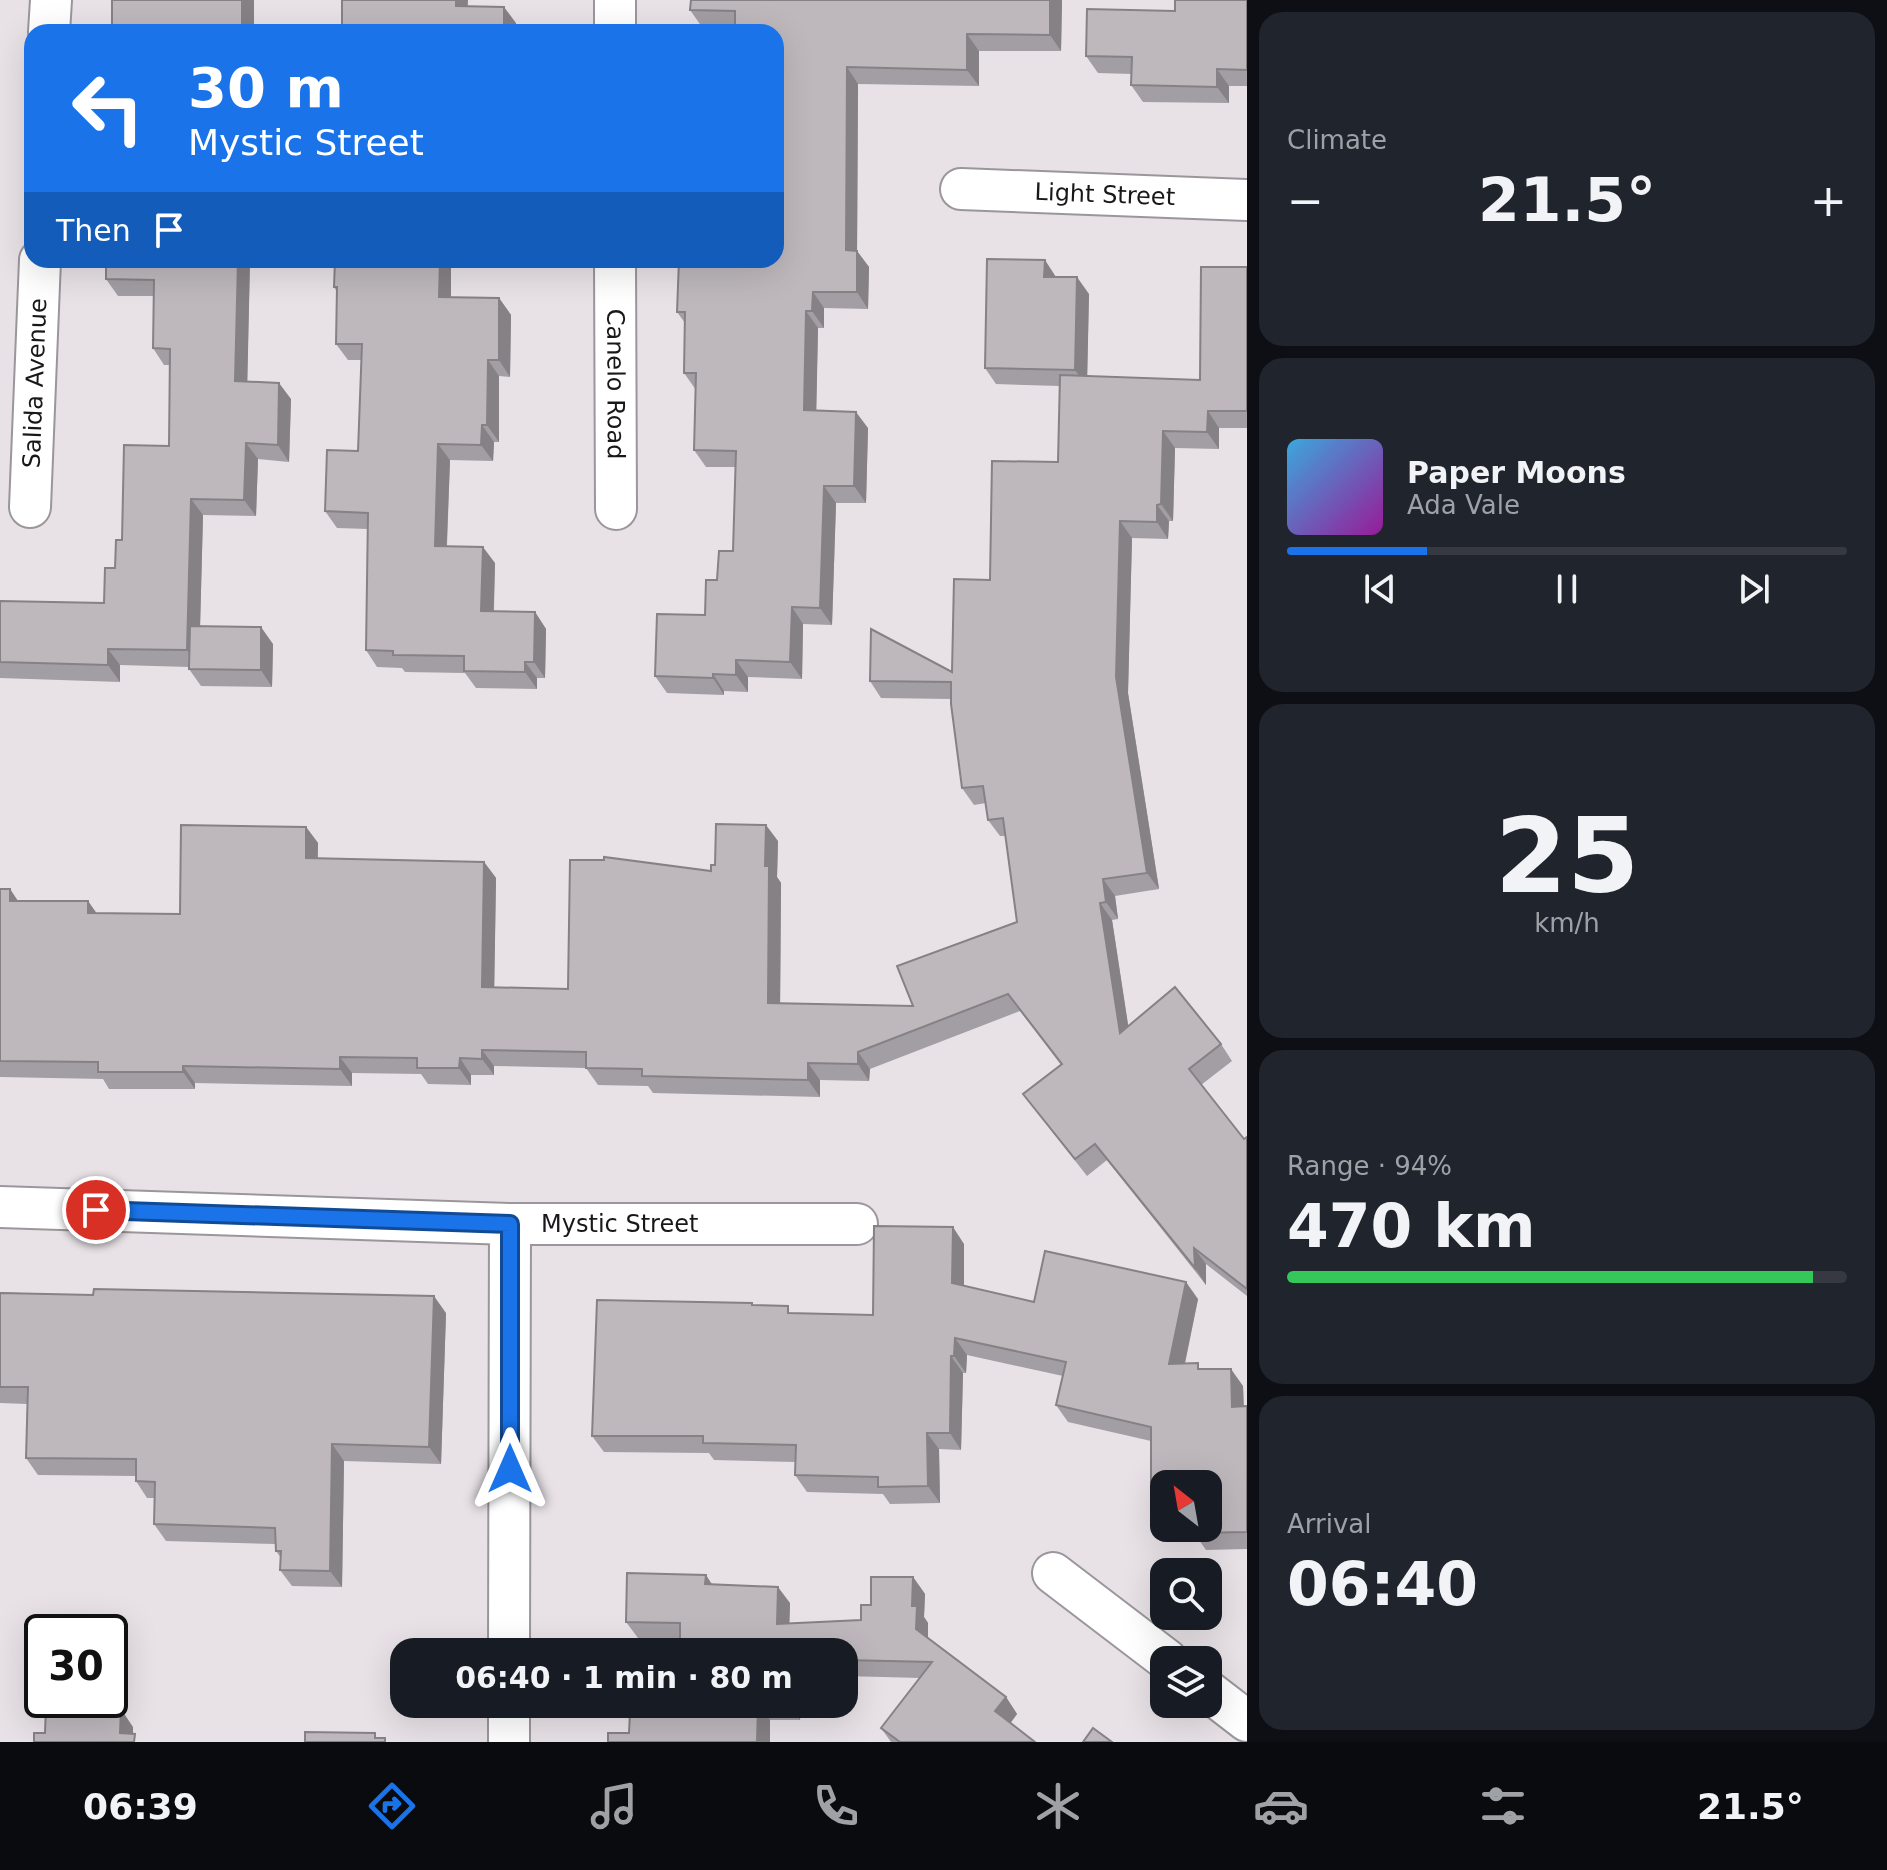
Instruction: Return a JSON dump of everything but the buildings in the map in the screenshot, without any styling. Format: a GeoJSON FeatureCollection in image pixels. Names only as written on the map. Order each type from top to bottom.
{"type":"FeatureCollection","features":[{"type":"Feature","properties":{"kind":"street"},"geometry":{"type":"LineString","coordinates":[[50,24],[51,0]]}},
{"type":"Feature","properties":{"kind":"street"},"geometry":{"type":"LineString","coordinates":[[615,0],[615,24]]}},
{"type":"Feature","properties":{"kind":"street","name":"Light Street"},"geometry":{"type":"LineString","coordinates":[[961,189],[1247,200]]}},
{"type":"Feature","properties":{"kind":"street","name":"Salida Avenue"},"geometry":{"type":"LineString","coordinates":[[30,507],[40,268]]}},
{"type":"Feature","properties":{"kind":"street","name":"Canelo Road"},"geometry":{"type":"LineString","coordinates":[[615,268],[616,509]]}},
{"type":"Feature","properties":{"kind":"street","name":"Mystic Street"},"geometry":{"type":"LineString","coordinates":[[0,1207],[510,1224],[857,1224]]}},
{"type":"Feature","properties":{"kind":"street"},"geometry":{"type":"LineString","coordinates":[[509,1638],[510,1224]]}},
{"type":"Feature","properties":{"kind":"street"},"geometry":{"type":"LineString","coordinates":[[1053,1573],[1150,1647]]}},
{"type":"Feature","properties":{"kind":"street"},"geometry":{"type":"LineString","coordinates":[[1222,1702],[1247,1721]]}},
{"type":"Feature","properties":{"kind":"street"},"geometry":{"type":"LineString","coordinates":[[509,1718],[509,1742]]}},
{"type":"Feature","properties":{"kind":"route"},"geometry":{"type":"LineString","coordinates":[[96,1210],[510,1224],[510,1469]]}}]}
